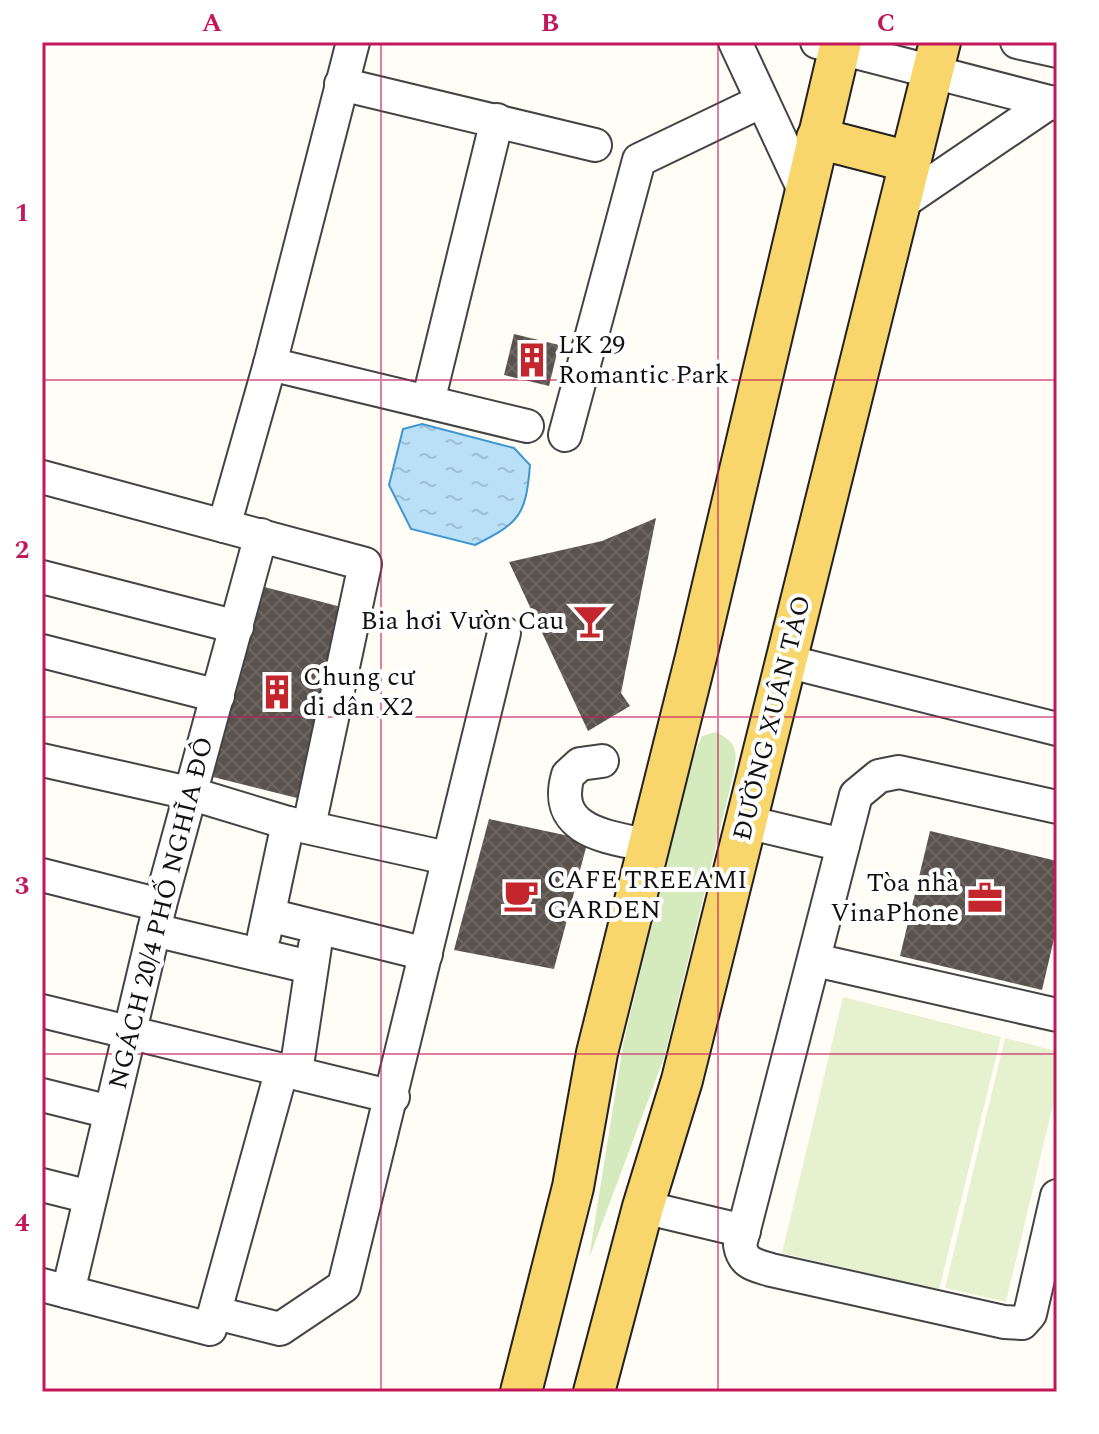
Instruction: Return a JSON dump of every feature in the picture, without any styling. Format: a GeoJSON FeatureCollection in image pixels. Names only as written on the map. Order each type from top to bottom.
{"type":"FeatureCollection","features":[{"type":"Feature","properties":{"kind":"main road"},"geometry":{"type":"LineString","coordinates":[[525,1388],[573,1187],[597,1053],[650,846],[817,138],[832,44]]}},
{"type":"Feature","properties":{"kind":"main road","name":"ĐƯỜNG XUÂN TẢO"},"geometry":{"type":"LineString","coordinates":[[594,1392],[643,1207],[682,1080],[936,56]]}},
{"type":"Feature","properties":{"kind":"main road"},"geometry":{"type":"LineString","coordinates":[[817,138],[910,162]]}},
{"type":"Feature","properties":{"kind":"street"},"geometry":{"type":"LineString","coordinates":[[224,526],[270,364],[353,42]]}},
{"type":"Feature","properties":{"kind":"street"},"geometry":{"type":"LineString","coordinates":[[735,42],[804,190]]}},
{"type":"Feature","properties":{"kind":"street"},"geometry":{"type":"LineString","coordinates":[[1017,42],[1057,51]]}},
{"type":"Feature","properties":{"kind":"street"},"geometry":{"type":"LineString","coordinates":[[832,44],[936,56],[1053,103]]}},
{"type":"Feature","properties":{"kind":"street"},"geometry":{"type":"LineString","coordinates":[[341,84],[595,145]]}},
{"type":"Feature","properties":{"kind":"street"},"geometry":{"type":"LineString","coordinates":[[565,435],[639,160],[762,101]]}},
{"type":"Feature","properties":{"kind":"street"},"geometry":{"type":"LineString","coordinates":[[900,204],[1053,103]]}},
{"type":"Feature","properties":{"kind":"street"},"geometry":{"type":"LineString","coordinates":[[428,402],[497,120]]}},
{"type":"Feature","properties":{"kind":"street"},"geometry":{"type":"LineString","coordinates":[[270,364],[527,426]]}},
{"type":"Feature","properties":{"kind":"street"},"geometry":{"type":"LineString","coordinates":[[42,477],[365,564],[298,824],[269,915],[260,955]]}},
{"type":"Feature","properties":{"kind":"street","name":"NGÁCH 20/4 PHỐ NGHĨA ĐÔ"},"geometry":{"type":"LineString","coordinates":[[55,1288],[90,1197],[189,793],[261,535]]}},
{"type":"Feature","properties":{"kind":"street"},"geometry":{"type":"LineString","coordinates":[[42,577],[237,627]]}},
{"type":"Feature","properties":{"kind":"street"},"geometry":{"type":"LineString","coordinates":[[55,1288],[213,1321],[280,1329],[344,1286],[393,1097],[447,858],[504,633]]}},
{"type":"Feature","properties":{"kind":"street"},"geometry":{"type":"LineString","coordinates":[[42,651],[218,696]]}},
{"type":"Feature","properties":{"kind":"street"},"geometry":{"type":"LineString","coordinates":[[786,661],[1057,729]]}},
{"type":"Feature","properties":{"kind":"street"},"geometry":{"type":"LineString","coordinates":[[42,760],[189,793],[298,824],[447,858]]}},
{"type":"Feature","properties":{"kind":"street"},"geometry":{"type":"LineString","coordinates":[[602,761],[580,764],[568,775],[566,795],[573,818],[592,833],[650,846]]}},
{"type":"Feature","properties":{"kind":"street"},"geometry":{"type":"LineString","coordinates":[[1057,807],[899,772],[887,773],[856,795],[744,1231],[742,1255],[751,1264],[1004,1322],[1022,1323],[1030,1314],[1057,1196]]}},
{"type":"Feature","properties":{"kind":"street"},"geometry":{"type":"LineString","coordinates":[[746,822],[843,845]]}},
{"type":"Feature","properties":{"kind":"street"},"geometry":{"type":"LineString","coordinates":[[42,875],[260,955],[310,967]]}},
{"type":"Feature","properties":{"kind":"street"},"geometry":{"type":"LineString","coordinates":[[269,915],[426,954]]}},
{"type":"Feature","properties":{"kind":"street"},"geometry":{"type":"LineString","coordinates":[[213,1321],[289,1070],[320,928]]}},
{"type":"Feature","properties":{"kind":"street"},"geometry":{"type":"LineString","coordinates":[[815,960],[1057,1015]]}},
{"type":"Feature","properties":{"kind":"street"},"geometry":{"type":"LineString","coordinates":[[42,1011],[393,1097]]}},
{"type":"Feature","properties":{"kind":"street"},"geometry":{"type":"LineString","coordinates":[[42,1095],[110,1112]]}},
{"type":"Feature","properties":{"kind":"street"},"geometry":{"type":"LineString","coordinates":[[42,1185],[90,1197]]}},
{"type":"Feature","properties":{"kind":"street"},"geometry":{"type":"LineString","coordinates":[[643,1207],[744,1231]]}},
{"type":"Feature","properties":{"kind":"green space"},"geometry":{"type":"Polygon","coordinates":[[[716,732],[732,743],[736,758],[734,772],[664,1058],[589,1258],[623,1045],[690,764],[702,736],[716,732]]]}},
{"type":"Feature","properties":{"kind":"green space"},"geometry":{"type":"Polygon","coordinates":[[[843,997],[1001,1037],[939,1290],[782,1253],[843,997]]]}},
{"type":"Feature","properties":{"kind":"green space"},"geometry":{"type":"Polygon","coordinates":[[[1005,1038],[1057,1051],[1057,1088],[1006,1302],[945,1288],[1005,1038]]]}},
{"type":"Feature","properties":{"kind":"water"},"geometry":{"type":"Polygon","coordinates":[[[422,424],[514,448],[530,465],[526,496],[518,516],[511,523],[475,545],[411,529],[389,485],[403,429],[422,424]]]}},
{"type":"Feature","properties":{"kind":"building","name":"LK 29 Romantic Park"},"geometry":{"type":"Polygon","coordinates":[[[514,334],[559,345],[549,386],[504,375],[514,334]]]}},
{"type":"Feature","properties":{"kind":"building"},"geometry":{"type":"Polygon","coordinates":[[[656,518],[621,693],[630,706],[588,731],[509,562],[602,541],[656,518]]]}},
{"type":"Feature","properties":{"kind":"building","name":"Chung cư di dân X2"},"geometry":{"type":"Polygon","coordinates":[[[253,584],[349,609],[301,799],[205,775],[253,584]]]}},
{"type":"Feature","properties":{"kind":"building","name":"CAFE TREEAMI GARDEN"},"geometry":{"type":"Polygon","coordinates":[[[489,819],[588,840],[554,969],[454,950],[489,819]]]}},
{"type":"Feature","properties":{"kind":"building","name":"Tòa nhà VinaPhone"},"geometry":{"type":"Polygon","coordinates":[[[930,831],[1057,861],[1057,926],[1042,990],[900,956],[930,831]]]}},
{"type":"Feature","properties":{"kind":"place","name":"LK 29 Romantic Park"},"geometry":{"type":"Point","coordinates":[532,360]}},
{"type":"Feature","properties":{"kind":"place","name":"Bia hơi Vườn Cau"},"geometry":{"type":"Point","coordinates":[590,621]}},
{"type":"Feature","properties":{"kind":"place","name":"Chung cư di dân X2"},"geometry":{"type":"Point","coordinates":[277,692]}},
{"type":"Feature","properties":{"kind":"place","name":"CAFE TREEAMI GARDEN"},"geometry":{"type":"Point","coordinates":[521,895]}},
{"type":"Feature","properties":{"kind":"place","name":"Tòa nhà VinaPhone"},"geometry":{"type":"Point","coordinates":[985,898]}}]}
